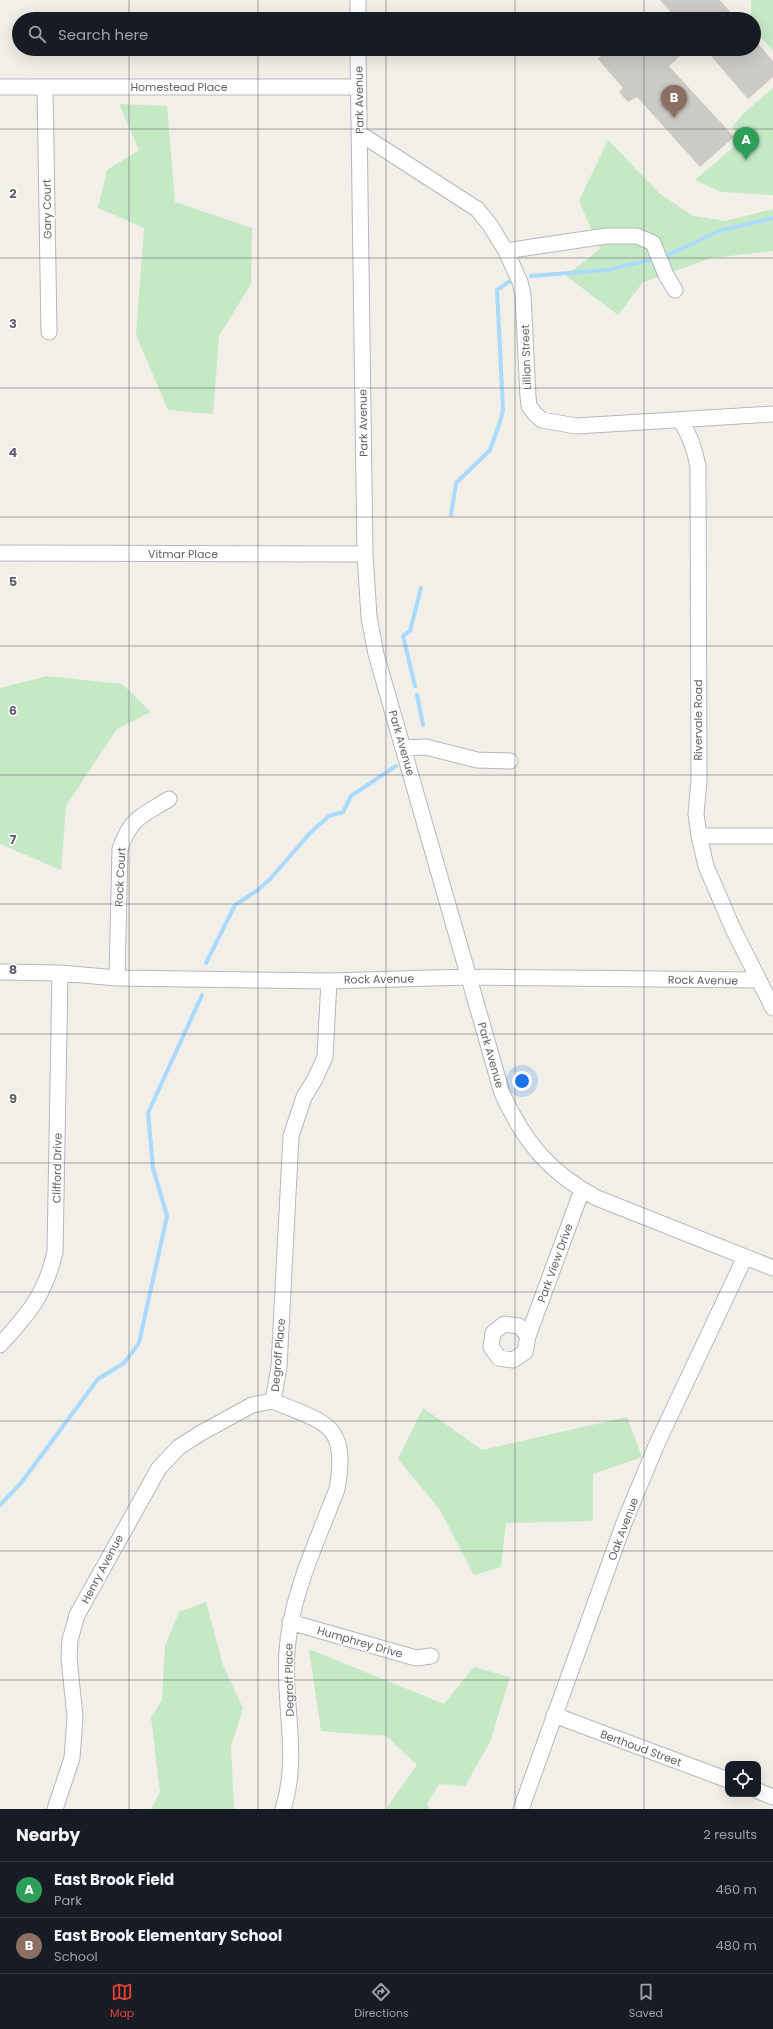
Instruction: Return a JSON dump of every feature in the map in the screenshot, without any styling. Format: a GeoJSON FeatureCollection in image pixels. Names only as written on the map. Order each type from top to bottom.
{"type":"FeatureCollection","features":[{"type":"Feature","properties":{"kind":"street"},"geometry":{"type":"LineString","coordinates":[[358,0],[358,12]]}},
{"type":"Feature","properties":{"kind":"street","name":"Park Avenue"},"geometry":{"type":"LineString","coordinates":[[358,56],[365,554],[369,617],[376,654],[502,1093],[513,1117],[541,1157],[560,1175],[582,1190],[597,1198],[773,1268]]}},
{"type":"Feature","properties":{"kind":"street","name":"Homestead Place"},"geometry":{"type":"LineString","coordinates":[[0,87],[358,88]]}},
{"type":"Feature","properties":{"kind":"street","name":"Gary Court"},"geometry":{"type":"LineString","coordinates":[[45,87],[49,332]]}},
{"type":"Feature","properties":{"kind":"street","name":"Lillian Street"},"geometry":{"type":"LineString","coordinates":[[359,133],[471,204],[490,225],[506,251],[520,282],[523,295],[526,386],[529,406],[542,420],[576,426],[773,414]]}},
{"type":"Feature","properties":{"kind":"street"},"geometry":{"type":"LineString","coordinates":[[506,251],[606,236],[637,236],[653,243],[666,275],[675,290]]}},
{"type":"Feature","properties":{"kind":"street","name":"Rivervale Road"},"geometry":{"type":"LineString","coordinates":[[680,420],[695,449],[698,467],[698,780],[696,814],[699,836],[706,866],[733,929],[773,1008]]}},
{"type":"Feature","properties":{"kind":"street","name":"Vitmar Place"},"geometry":{"type":"LineString","coordinates":[[0,553],[365,554]]}},
{"type":"Feature","properties":{"kind":"street"},"geometry":{"type":"LineString","coordinates":[[403,748],[426,747],[478,760],[510,760]]}},
{"type":"Feature","properties":{"kind":"street","name":"Rock Court"},"geometry":{"type":"LineString","coordinates":[[117,978],[120,849],[125,834],[133,822],[169,799]]}},
{"type":"Feature","properties":{"kind":"street"},"geometry":{"type":"LineString","coordinates":[[699,836],[773,836]]}},
{"type":"Feature","properties":{"kind":"street","name":"Rock Avenue"},"geometry":{"type":"LineString","coordinates":[[0,972],[60,973],[117,978],[329,981],[468,977],[758,980]]}},
{"type":"Feature","properties":{"kind":"street","name":"Clifford Drive"},"geometry":{"type":"LineString","coordinates":[[0,1345],[31,1310],[42,1292],[50,1273],[55,1252],[60,973]]}},
{"type":"Feature","properties":{"kind":"street","name":"Degroff Place"},"geometry":{"type":"LineString","coordinates":[[283,1809],[290,1774],[292,1748],[287,1678],[287,1652],[290,1622],[298,1590],[337,1489],[340,1471],[340,1454],[337,1441],[331,1430],[324,1423],[273,1401],[279,1367],[291,1136],[304,1097],[315,1079],[325,1057],[329,981]]}},
{"type":"Feature","properties":{"kind":"street","name":"Park View Drive"},"geometry":{"type":"LineString","coordinates":[[528,1336],[582,1190]]}},
{"type":"Feature","properties":{"kind":"street","name":"Oak Avenue"},"geometry":{"type":"LineString","coordinates":[[521,1809],[627,1516],[656,1446],[745,1257]]}},
{"type":"Feature","properties":{"kind":"street","name":"Henry Avenue"},"geometry":{"type":"LineString","coordinates":[[55,1809],[72,1758],[75,1717],[69,1658],[70,1640],[77,1615],[158,1468],[179,1447],[201,1433],[252,1405],[273,1401]]}},
{"type":"Feature","properties":{"kind":"street","name":"Humphrey Drive"},"geometry":{"type":"LineString","coordinates":[[290,1622],[416,1658],[431,1656]]}},
{"type":"Feature","properties":{"kind":"street","name":"Berthoud Street"},"geometry":{"type":"LineString","coordinates":[[554,1715],[725,1779]]}},
{"type":"Feature","properties":{"kind":"street"},"geometry":{"type":"LineString","coordinates":[[761,1792],[773,1797]]}},
{"type":"Feature","properties":{"kind":"green space"},"geometry":{"type":"Polygon","coordinates":[[[751,0],[773,0],[773,51],[761,37],[761,12],[751,12],[751,0]]]}},
{"type":"Feature","properties":{"kind":"green space"},"geometry":{"type":"Polygon","coordinates":[[[773,88],[773,195],[721,192],[695,180],[742,140],[732,127],[746,111],[773,88]]]}},
{"type":"Feature","properties":{"kind":"green space"},"geometry":{"type":"Polygon","coordinates":[[[119,104],[167,106],[175,202],[252,228],[251,284],[219,336],[213,414],[168,410],[136,335],[144,228],[98,208],[107,170],[139,150],[119,104]]]}},
{"type":"Feature","properties":{"kind":"green space"},"geometry":{"type":"Polygon","coordinates":[[[608,140],[659,193],[693,216],[725,221],[773,209],[773,251],[712,258],[643,282],[618,315],[566,276],[600,249],[579,201],[608,140]]]}},
{"type":"Feature","properties":{"kind":"green space"},"geometry":{"type":"Polygon","coordinates":[[[47,676],[122,684],[151,712],[117,729],[66,806],[61,870],[0,844],[0,688],[47,676]]]}},
{"type":"Feature","properties":{"kind":"green space"},"geometry":{"type":"Polygon","coordinates":[[[423,1408],[482,1450],[627,1417],[642,1457],[593,1474],[593,1521],[506,1523],[501,1567],[474,1575],[440,1510],[398,1459],[423,1408]]]}},
{"type":"Feature","properties":{"kind":"green space"},"geometry":{"type":"Polygon","coordinates":[[[206,1602],[223,1665],[243,1708],[231,1747],[234,1809],[151,1809],[160,1792],[151,1717],[162,1700],[165,1646],[179,1612],[206,1602]]]}},
{"type":"Feature","properties":{"kind":"green space"},"geometry":{"type":"Polygon","coordinates":[[[309,1649],[444,1704],[474,1667],[510,1677],[490,1742],[465,1786],[439,1784],[427,1804],[430,1809],[386,1809],[417,1765],[386,1736],[321,1731],[309,1649]]]}},
{"type":"Feature","properties":{"kind":"building"},"geometry":{"type":"Polygon","coordinates":[[[660,0],[720,0],[730,12],[669,12],[670,11],[660,0]]]}},
{"type":"Feature","properties":{"kind":"building"},"geometry":{"type":"Polygon","coordinates":[[[761,47],[773,61],[773,77],[748,99],[711,56],[761,56],[761,47]]]}},
{"type":"Feature","properties":{"kind":"building"},"geometry":{"type":"Polygon","coordinates":[[[601,56],[680,56],[669,66],[734,137],[700,167],[637,97],[628,102],[619,92],[623,88],[598,59],[601,56]]]}},
{"type":"Feature","properties":{"kind":"waterway"},"geometry":{"type":"LineString","coordinates":[[668,255],[719,231],[773,218]]}},
{"type":"Feature","properties":{"kind":"waterway"},"geometry":{"type":"LineString","coordinates":[[531,276],[607,270],[654,259]]}},
{"type":"Feature","properties":{"kind":"waterway"},"geometry":{"type":"LineString","coordinates":[[451,515],[456,483],[490,450],[501,419],[503,409],[497,290],[510,281]]}},
{"type":"Feature","properties":{"kind":"waterway"},"geometry":{"type":"LineString","coordinates":[[415,686],[403,636],[410,631],[421,588]]}},
{"type":"Feature","properties":{"kind":"waterway"},"geometry":{"type":"LineString","coordinates":[[417,695],[423,725]]}},
{"type":"Feature","properties":{"kind":"waterway"},"geometry":{"type":"LineString","coordinates":[[206,963],[235,905],[258,890],[271,878],[310,833],[329,816],[343,812],[351,796],[396,766]]}},
{"type":"Feature","properties":{"kind":"waterway"},"geometry":{"type":"LineString","coordinates":[[0,1505],[21,1483],[98,1379],[124,1363],[139,1343],[167,1216],[153,1168],[148,1113],[202,995]]}},
{"type":"Feature","properties":{"kind":"place","name":"East Brook Elementary School"},"geometry":{"type":"Point","coordinates":[674,118]}},
{"type":"Feature","properties":{"kind":"place","name":"East Brook Field"},"geometry":{"type":"Point","coordinates":[746,160]}}]}
